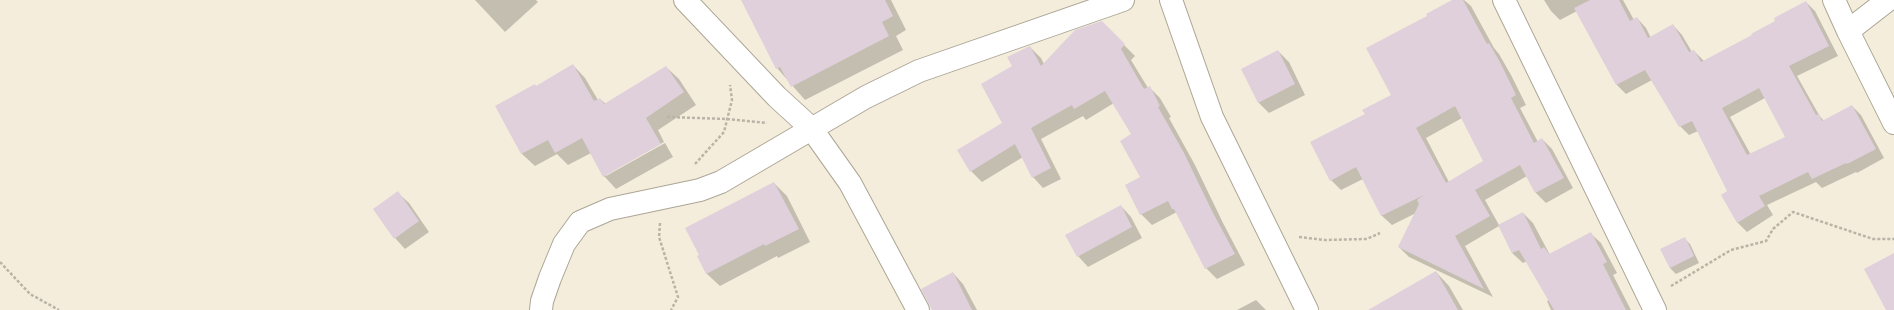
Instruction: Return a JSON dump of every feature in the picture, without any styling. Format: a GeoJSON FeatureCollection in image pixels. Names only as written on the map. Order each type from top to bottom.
{"type":"FeatureCollection","features":[{"type":"Feature","properties":{"kind":"street"},"geometry":{"type":"LineString","coordinates":[[686,0],[777,97],[811,128],[850,183],[918,310]]}},
{"type":"Feature","properties":{"kind":"street"},"geometry":{"type":"LineString","coordinates":[[541,310],[542,301],[550,278],[564,244],[580,222],[610,209],[700,190],[721,182],[866,97],[919,71],[1123,0]]}},
{"type":"Feature","properties":{"kind":"street"},"geometry":{"type":"LineString","coordinates":[[1171,0],[1212,117],[1307,310]]}},
{"type":"Feature","properties":{"kind":"street"},"geometry":{"type":"LineString","coordinates":[[1504,0],[1652,304]]}},
{"type":"Feature","properties":{"kind":"street"},"geometry":{"type":"LineString","coordinates":[[1834,0],[1894,123]]}},
{"type":"Feature","properties":{"kind":"street"},"geometry":{"type":"LineString","coordinates":[[1848,31],[1888,0]]}},
{"type":"Feature","properties":{"kind":"path"},"geometry":{"type":"LineString","coordinates":[[690,170],[724,132],[732,100],[729,84]]}},
{"type":"Feature","properties":{"kind":"path"},"geometry":{"type":"LineString","coordinates":[[667,117],[727,119],[773,124]]}},
{"type":"Feature","properties":{"kind":"path"},"geometry":{"type":"LineString","coordinates":[[662,197],[659,237],[678,297],[671,310]]}},
{"type":"Feature","properties":{"kind":"path"},"geometry":{"type":"LineString","coordinates":[[1652,304],[1731,250],[1766,241],[1772,229],[1793,212],[1873,239],[1894,239]]}},
{"type":"Feature","properties":{"kind":"path"},"geometry":{"type":"LineString","coordinates":[[1269,233],[1325,240],[1367,239],[1380,233]]}},
{"type":"Feature","properties":{"kind":"path"},"geometry":{"type":"LineString","coordinates":[[0,262],[30,294],[59,310]]}},
{"type":"Feature","properties":{"kind":"building"},"geometry":{"type":"Polygon","coordinates":[[[741,0],[885,0],[893,16],[882,22],[889,36],[791,87],[780,67],[776,69],[741,0]]]}},
{"type":"Feature","properties":{"kind":"building"},"geometry":{"type":"Polygon","coordinates":[[[1452,0],[1463,0],[1487,44],[1489,43],[1501,64],[1516,95],[1511,98],[1534,143],[1542,138],[1564,178],[1535,193],[1520,165],[1475,190],[1490,216],[1455,236],[1484,289],[1398,247],[1419,204],[1417,200],[1424,195],[1381,216],[1356,167],[1330,181],[1310,142],[1365,114],[1362,110],[1391,95],[1366,48],[1427,16],[1426,14],[1452,0]],[[1455,106],[1416,128],[1446,183],[1483,161],[1455,106]]]}},
{"type":"Feature","properties":{"kind":"building"},"geometry":{"type":"Polygon","coordinates":[[[1590,0],[1619,0],[1630,21],[1637,17],[1648,38],[1673,24],[1689,52],[1694,50],[1701,62],[1752,35],[1751,34],[1775,21],[1774,18],[1806,1],[1829,46],[1789,66],[1816,115],[1819,114],[1822,121],[1852,105],[1876,149],[1847,164],[1846,163],[1812,179],[1808,172],[1759,196],[1765,206],[1737,223],[1721,195],[1727,191],[1692,121],[1679,127],[1645,70],[1616,85],[1574,8],[1590,0]],[[1759,88],[1722,108],[1747,155],[1785,137],[1759,88]]]}},
{"type":"Feature","properties":{"kind":"building"},"geometry":{"type":"Polygon","coordinates":[[[1102,21],[1125,44],[1121,49],[1144,89],[1150,86],[1160,106],[1158,107],[1184,153],[1235,254],[1205,269],[1174,209],[1172,209],[1168,201],[1140,215],[1125,185],[1140,177],[1120,141],[1131,134],[1105,91],[1074,109],[1072,105],[1031,128],[1051,168],[1032,178],[1015,144],[970,172],[957,150],[1002,123],[981,84],[1012,66],[1007,57],[1030,46],[1041,66],[1075,30],[1102,21]]]}},
{"type":"Feature","properties":{"kind":"building"},"geometry":{"type":"Polygon","coordinates":[[[1278,50],[1295,84],[1258,103],[1241,69],[1278,50]]]}},
{"type":"Feature","properties":{"kind":"building"},"geometry":{"type":"Polygon","coordinates":[[[573,64],[594,101],[600,98],[604,104],[666,66],[684,92],[646,118],[661,144],[603,177],[582,138],[555,153],[548,140],[521,154],[495,106],[535,84],[536,86],[573,64]]]}},
{"type":"Feature","properties":{"kind":"building"},"geometry":{"type":"Polygon","coordinates":[[[774,182],[799,229],[765,246],[764,244],[706,274],[697,256],[699,255],[685,228],[774,182]]]}},
{"type":"Feature","properties":{"kind":"building"},"geometry":{"type":"Polygon","coordinates":[[[398,191],[419,221],[394,239],[373,209],[398,191]]]}},
{"type":"Feature","properties":{"kind":"building"},"geometry":{"type":"Polygon","coordinates":[[[1121,205],[1132,227],[1077,257],[1065,235],[1121,205]]]}},
{"type":"Feature","properties":{"kind":"building"},"geometry":{"type":"Polygon","coordinates":[[[1523,212],[1541,249],[1544,247],[1549,254],[1591,232],[1607,262],[1603,264],[1626,310],[1554,310],[1519,250],[1512,253],[1498,225],[1523,212]]]}},
{"type":"Feature","properties":{"kind":"building"},"geometry":{"type":"Polygon","coordinates":[[[1685,237],[1694,256],[1670,268],[1660,249],[1685,237]]]}},
{"type":"Feature","properties":{"kind":"building"},"geometry":{"type":"Polygon","coordinates":[[[1894,253],[1894,310],[1886,310],[1864,269],[1894,253]]]}},
{"type":"Feature","properties":{"kind":"building"},"geometry":{"type":"Polygon","coordinates":[[[1436,271],[1458,310],[1368,310],[1436,271]]]}},
{"type":"Feature","properties":{"kind":"building"},"geometry":{"type":"Polygon","coordinates":[[[953,272],[972,310],[932,310],[921,289],[953,272]]]}}]}
